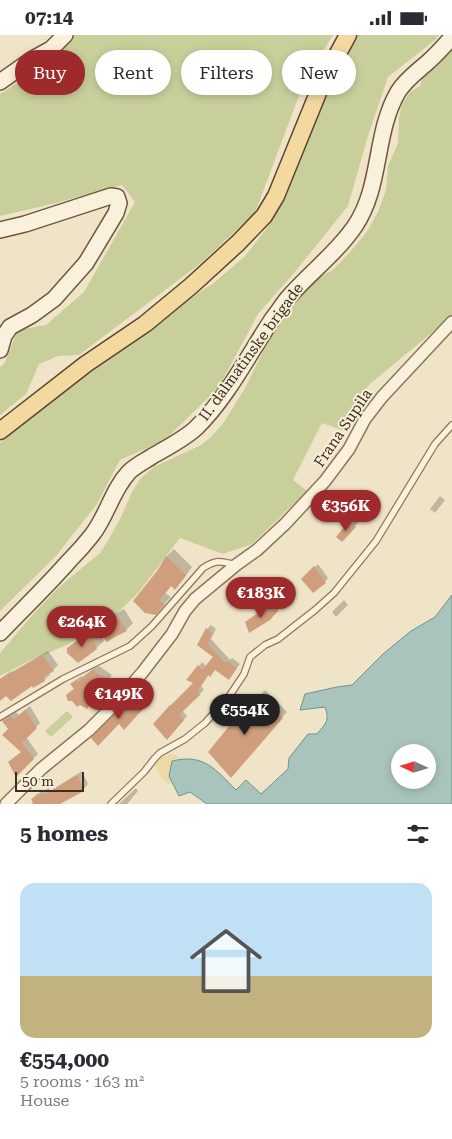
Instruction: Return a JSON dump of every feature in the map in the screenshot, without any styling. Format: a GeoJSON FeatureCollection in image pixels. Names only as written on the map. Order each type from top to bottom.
{"type":"FeatureCollection","features":[{"type":"Feature","properties":{"kind":"main road"},"geometry":{"type":"LineString","coordinates":[[0,431],[71,375],[145,324],[192,286],[264,216],[276,196],[322,83],[348,35]]}},
{"type":"Feature","properties":{"kind":"street"},"geometry":{"type":"LineString","coordinates":[[0,82],[31,60],[51,49],[65,35]]}},
{"type":"Feature","properties":{"kind":"street","name":"II. dalmatinske brigade"},"geometry":{"type":"LineString","coordinates":[[0,633],[54,578],[92,535],[102,521],[117,489],[130,471],[178,442],[194,430],[210,414],[286,300],[339,245],[355,225],[365,206],[374,179],[386,121],[399,90],[452,37]]}},
{"type":"Feature","properties":{"kind":"street"},"geometry":{"type":"LineString","coordinates":[[0,230],[25,224],[111,196],[117,197],[119,203],[116,213],[86,263],[54,299],[32,315],[10,327],[4,336],[0,350]]}},
{"type":"Feature","properties":{"kind":"street","name":"Frana Supila"},"geometry":{"type":"LineString","coordinates":[[6,804],[41,769],[89,731],[113,706],[142,673],[172,634],[185,611],[196,599],[257,550],[285,524],[325,481],[349,449],[365,419],[382,397],[452,322]]}},
{"type":"Feature","properties":{"kind":"lane"},"geometry":{"type":"LineString","coordinates":[[111,804],[144,773],[160,753],[185,739],[205,723],[230,695],[244,674],[250,657],[265,645],[278,639],[334,593],[376,541],[435,444],[452,425]]}},
{"type":"Feature","properties":{"kind":"lane"},"geometry":{"type":"LineString","coordinates":[[0,717],[63,679],[130,646],[152,626],[202,568],[210,563],[219,561],[236,565]]}},
{"type":"Feature","properties":{"kind":"green space"},"geometry":{"type":"Polygon","coordinates":[[[74,35],[333,35],[324,50],[282,50],[282,95],[299,95],[255,213],[201,263],[79,355],[58,356],[39,364],[26,394],[0,415],[0,367],[4,364],[18,330],[46,325],[84,292],[135,202],[122,185],[0,216],[0,94],[15,84],[15,95],[85,95],[85,50],[59,50],[74,35]]]}},
{"type":"Feature","properties":{"kind":"green space"},"geometry":{"type":"Polygon","coordinates":[[[358,35],[439,35],[388,77],[368,136],[348,206],[258,314],[219,387],[165,440],[120,460],[97,504],[56,556],[0,611],[0,443],[110,353],[215,282],[245,256],[273,220],[325,95],[356,95],[356,50],[346,50],[358,35]]]}},
{"type":"Feature","properties":{"kind":"green space"},"geometry":{"type":"Polygon","coordinates":[[[452,48],[452,314],[371,383],[356,400],[345,431],[322,423],[293,480],[307,491],[252,544],[223,554],[180,538],[138,593],[113,617],[67,645],[0,676],[0,653],[59,587],[100,553],[140,479],[154,467],[201,445],[211,437],[224,422],[245,388],[287,303],[309,284],[334,269],[366,233],[378,212],[386,190],[388,166],[398,143],[399,118],[402,104],[410,92],[420,86],[423,75],[436,68],[452,48]]]}},
{"type":"Feature","properties":{"kind":"green space"},"geometry":{"type":"Polygon","coordinates":[[[67,711],[73,717],[51,737],[45,731],[67,711]]]}},
{"type":"Feature","properties":{"kind":"sand"},"geometry":{"type":"Polygon","coordinates":[[[171,754],[181,757],[171,761],[169,777],[172,785],[163,780],[155,766],[160,758],[171,754]]]}},
{"type":"Feature","properties":{"kind":"water"},"geometry":{"type":"Polygon","coordinates":[[[452,595],[452,804],[207,804],[190,792],[179,796],[169,776],[172,761],[183,759],[193,759],[208,765],[236,790],[246,780],[261,794],[288,769],[289,758],[308,734],[317,734],[326,722],[325,707],[300,710],[305,694],[352,685],[383,654],[411,631],[435,617],[452,595]]]}},
{"type":"Feature","properties":{"kind":"building"},"geometry":{"type":"Polygon","coordinates":[[[349,521],[356,527],[342,542],[336,537],[349,521]]]}},
{"type":"Feature","properties":{"kind":"building"},"geometry":{"type":"Polygon","coordinates":[[[166,556],[186,575],[175,590],[171,586],[159,601],[165,604],[156,615],[145,613],[133,601],[157,571],[166,556]]]}},
{"type":"Feature","properties":{"kind":"building"},"geometry":{"type":"Polygon","coordinates":[[[314,566],[326,583],[313,593],[301,579],[314,566]]]}},
{"type":"Feature","properties":{"kind":"building"},"geometry":{"type":"Polygon","coordinates":[[[276,605],[278,611],[270,620],[249,633],[245,622],[264,609],[265,611],[276,605]]]}},
{"type":"Feature","properties":{"kind":"building"},"geometry":{"type":"Polygon","coordinates":[[[116,615],[127,631],[107,642],[95,628],[116,615]]]}},
{"type":"Feature","properties":{"kind":"building"},"geometry":{"type":"Polygon","coordinates":[[[206,628],[212,633],[208,644],[225,663],[227,661],[237,668],[229,680],[215,670],[210,677],[208,675],[198,691],[200,695],[179,715],[184,720],[167,740],[153,724],[193,683],[186,680],[198,665],[202,670],[213,657],[197,645],[206,628]]]}},
{"type":"Feature","properties":{"kind":"building"},"geometry":{"type":"Polygon","coordinates":[[[90,631],[97,649],[78,663],[67,653],[67,648],[90,631]]]}},
{"type":"Feature","properties":{"kind":"building"},"geometry":{"type":"Polygon","coordinates":[[[42,655],[54,671],[44,676],[45,681],[33,688],[32,686],[11,701],[6,696],[0,701],[0,679],[42,655]]]}},
{"type":"Feature","properties":{"kind":"building"},"geometry":{"type":"Polygon","coordinates":[[[93,670],[108,681],[87,709],[80,705],[77,707],[72,701],[68,701],[66,695],[74,689],[70,684],[76,680],[78,682],[93,670]]]}},
{"type":"Feature","properties":{"kind":"building"},"geometry":{"type":"Polygon","coordinates":[[[258,695],[283,718],[231,778],[208,752],[239,714],[258,695]]]}},
{"type":"Feature","properties":{"kind":"building"},"geometry":{"type":"Polygon","coordinates":[[[132,696],[143,709],[124,730],[119,724],[98,746],[91,738],[132,696]]]}},
{"type":"Feature","properties":{"kind":"building"},"geometry":{"type":"Polygon","coordinates":[[[25,710],[37,728],[22,743],[34,759],[16,777],[8,762],[21,752],[2,735],[8,729],[2,721],[10,716],[14,719],[25,710]]]}},
{"type":"Feature","properties":{"kind":"building"},"geometry":{"type":"Polygon","coordinates":[[[77,775],[84,791],[60,804],[31,804],[33,803],[31,799],[44,792],[45,795],[77,775]]]}}]}
